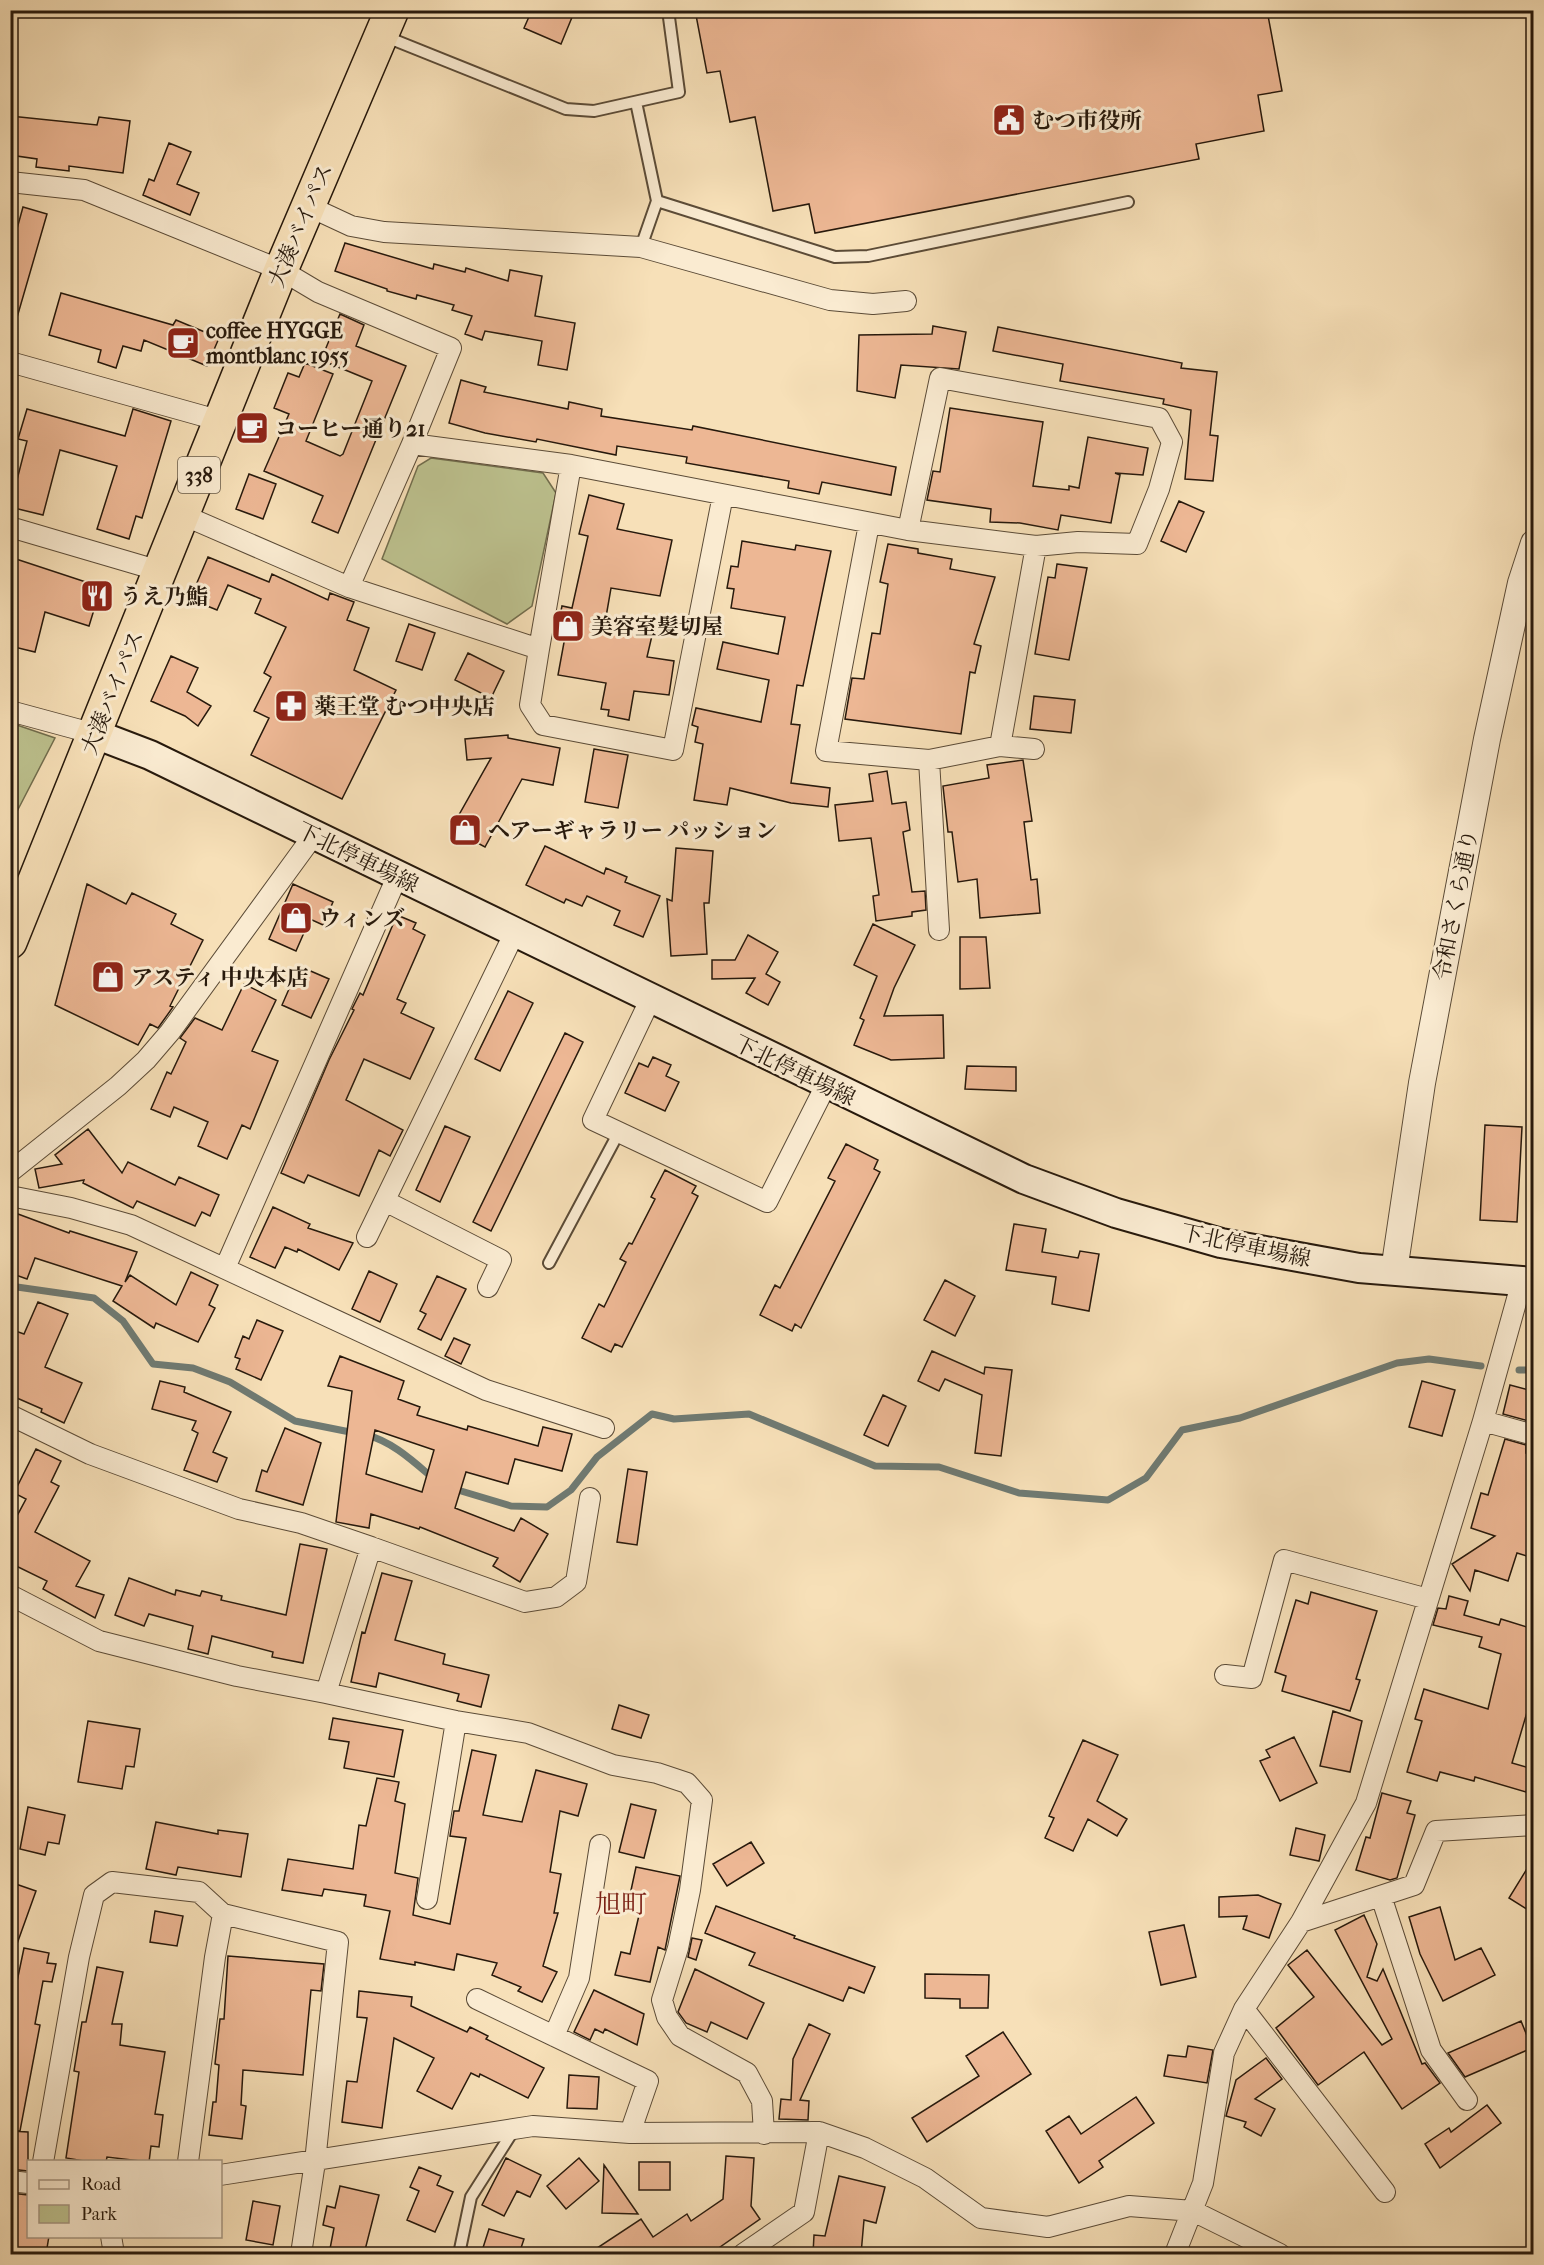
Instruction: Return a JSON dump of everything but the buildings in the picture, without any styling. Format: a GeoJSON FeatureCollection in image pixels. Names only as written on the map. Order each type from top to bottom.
{"type":"FeatureCollection","features":[{"type":"Feature","properties":{"kind":"highway","name":"大湊バイパス"},"geometry":{"type":"LineString","coordinates":[[10,942],[281,270],[386,23]]}},
{"type":"Feature","properties":{"kind":"main road","name":"下北停車場線"},"geometry":{"type":"LineString","coordinates":[[95,734],[150,755],[514,934],[1023,1179],[1116,1213],[1221,1243],[1359,1268],[1528,1282]]}},
{"type":"Feature","properties":{"kind":"street"},"geometry":{"type":"LineString","coordinates":[[10,182],[84,190],[281,270],[318,292],[451,348],[349,586]]}},
{"type":"Feature","properties":{"kind":"street"},"geometry":{"type":"LineString","coordinates":[[308,206],[351,226],[384,232],[641,247],[830,300],[873,304],[906,301]]}},
{"type":"Feature","properties":{"kind":"street"},"geometry":{"type":"LineString","coordinates":[[10,362],[221,422]]}},
{"type":"Feature","properties":{"kind":"street"},"geometry":{"type":"LineString","coordinates":[[411,444],[571,465],[869,524],[908,530],[1036,546],[1078,542],[1137,544],[1159,489],[1172,442],[1159,418],[940,378],[908,530]]}},
{"type":"Feature","properties":{"kind":"street"},"geometry":{"type":"LineString","coordinates":[[571,465],[530,705],[543,724],[673,750],[723,495]]}},
{"type":"Feature","properties":{"kind":"street"},"geometry":{"type":"LineString","coordinates":[[183,515],[349,586],[539,649]]}},
{"type":"Feature","properties":{"kind":"street"},"geometry":{"type":"LineString","coordinates":[[869,524],[826,751],[929,760],[1000,746],[1034,749]]}},
{"type":"Feature","properties":{"kind":"street"},"geometry":{"type":"LineString","coordinates":[[10,527],[160,571]]}},
{"type":"Feature","properties":{"kind":"street","name":"令和さくら通り"},"geometry":{"type":"LineString","coordinates":[[1394,1271],[1422,1083],[1484,750],[1521,583],[1533,543]]}},
{"type":"Feature","properties":{"kind":"street"},"geometry":{"type":"LineString","coordinates":[[1000,746],[1036,546]]}},
{"type":"Feature","properties":{"kind":"street"},"geometry":{"type":"LineString","coordinates":[[10,711],[95,734]]}},
{"type":"Feature","properties":{"kind":"street"},"geometry":{"type":"LineString","coordinates":[[929,760],[939,930]]}},
{"type":"Feature","properties":{"kind":"street"},"geometry":{"type":"LineString","coordinates":[[10,1172],[146,1060],[177,1023],[313,836]]}},
{"type":"Feature","properties":{"kind":"street"},"geometry":{"type":"LineString","coordinates":[[225,1268],[397,877]]}},
{"type":"Feature","properties":{"kind":"street"},"geometry":{"type":"LineString","coordinates":[[367,1237],[514,934]]}},
{"type":"Feature","properties":{"kind":"street"},"geometry":{"type":"LineString","coordinates":[[650,1000],[594,1120],[767,1202],[826,1085]]}},
{"type":"Feature","properties":{"kind":"street"},"geometry":{"type":"LineString","coordinates":[[10,1196],[71,1208],[131,1225],[486,1390],[604,1428]]}},
{"type":"Feature","properties":{"kind":"street"},"geometry":{"type":"LineString","coordinates":[[385,1200],[501,1260],[488,1287]]}},
{"type":"Feature","properties":{"kind":"street"},"geometry":{"type":"LineString","coordinates":[[1175,2254],[1203,2183],[1224,2053],[1244,2008],[1301,1922],[1366,1803],[1528,1282]]}},
{"type":"Feature","properties":{"kind":"street"},"geometry":{"type":"LineString","coordinates":[[10,1415],[90,1454],[218,1501],[302,1523],[525,1602],[556,1597],[576,1582],[590,1498]]}},
{"type":"Feature","properties":{"kind":"street"},"geometry":{"type":"LineString","coordinates":[[1483,1421],[1533,1435]]}},
{"type":"Feature","properties":{"kind":"street"},"geometry":{"type":"LineString","coordinates":[[326,1693],[371,1547]]}},
{"type":"Feature","properties":{"kind":"street"},"geometry":{"type":"LineString","coordinates":[[1224,1675],[1252,1678],[1284,1560],[1428,1599]]}},
{"type":"Feature","properties":{"kind":"street"},"geometry":{"type":"LineString","coordinates":[[10,1595],[99,1641],[237,1676],[528,1734],[613,1765],[687,1783],[702,1800],[690,1890],[678,1948],[662,2000],[667,2017],[680,2036],[747,2073],[762,2101],[764,2134]]}},
{"type":"Feature","properties":{"kind":"street"},"geometry":{"type":"LineString","coordinates":[[427,1899],[456,1721]]}},
{"type":"Feature","properties":{"kind":"street"},"geometry":{"type":"LineString","coordinates":[[1301,1922],[1414,1884],[1436,1831],[1533,1825]]}},
{"type":"Feature","properties":{"kind":"street"},"geometry":{"type":"LineString","coordinates":[[554,2036],[579,1978],[600,1845]]}},
{"type":"Feature","properties":{"kind":"street"},"geometry":{"type":"LineString","coordinates":[[43,2160],[79,1957],[94,1895],[112,1882],[200,1892],[223,1914],[338,1942],[315,2162],[301,2254]]}},
{"type":"Feature","properties":{"kind":"street"},"geometry":{"type":"LineString","coordinates":[[1381,1896],[1431,2050],[1467,2100]]}},
{"type":"Feature","properties":{"kind":"street"},"geometry":{"type":"LineString","coordinates":[[188,2160],[214,1957],[223,1914]]}},
{"type":"Feature","properties":{"kind":"street"},"geometry":{"type":"LineString","coordinates":[[477,1999],[648,2081],[630,2133]]}},
{"type":"Feature","properties":{"kind":"street"},"geometry":{"type":"LineString","coordinates":[[1244,2008],[1385,2192]]}},
{"type":"Feature","properties":{"kind":"street"},"geometry":{"type":"LineString","coordinates":[[222,2175],[315,2162],[532,2126],[630,2133],[819,2132],[865,2148],[925,2178],[981,2218],[1048,2227],[1129,2206],[1193,2211],[1280,2254]]}},
{"type":"Feature","properties":{"kind":"street"},"geometry":{"type":"LineString","coordinates":[[743,2254],[804,2212],[819,2132]]}},
{"type":"Feature","properties":{"kind":"street"},"geometry":{"type":"LineString","coordinates":[[10,2181],[27,2183]]}},
{"type":"Feature","properties":{"kind":"street"},"geometry":{"type":"LineString","coordinates":[[111,2238],[114,2254]]}},
{"type":"Feature","properties":{"kind":"lane"},"geometry":{"type":"LineString","coordinates":[[386,23],[566,109],[594,111],[679,92],[668,10]]}},
{"type":"Feature","properties":{"kind":"lane"},"geometry":{"type":"LineString","coordinates":[[636,102],[657,201],[641,247]]}},
{"type":"Feature","properties":{"kind":"lane"},"geometry":{"type":"LineString","coordinates":[[657,201],[835,257],[868,256],[1128,202]]}},
{"type":"Feature","properties":{"kind":"lane"},"geometry":{"type":"LineString","coordinates":[[549,1263],[619,1132]]}},
{"type":"Feature","properties":{"kind":"lane"},"geometry":{"type":"LineString","coordinates":[[459,2254],[471,2197],[515,2128]]}},
{"type":"Feature","properties":{"kind":"green space"},"geometry":{"type":"Polygon","coordinates":[[[431,458],[543,473],[556,493],[532,606],[507,624],[382,559],[418,466],[431,458]]]}},
{"type":"Feature","properties":{"kind":"green space"},"geometry":{"type":"Polygon","coordinates":[[[10,723],[55,738],[11,823],[10,723]]]}},
{"type":"Feature","properties":{"kind":"waterway"},"geometry":{"type":"LineString","coordinates":[[10,1286],[94,1298],[123,1321],[153,1364],[193,1368],[230,1382],[295,1421],[355,1433]]}},
{"type":"Feature","properties":{"kind":"waterway"},"geometry":{"type":"LineString","coordinates":[[451,1488],[511,1506],[547,1507],[571,1490],[597,1457],[652,1414],[674,1419],[749,1414],[875,1466],[939,1467],[1019,1493],[1108,1500],[1146,1478],[1182,1430],[1240,1418],[1397,1363],[1429,1359],[1481,1366]]}},
{"type":"Feature","properties":{"kind":"waterway"},"geometry":{"type":"LineString","coordinates":[[1519,1370],[1534,1370]]}},
{"type":"Feature","properties":{"kind":"waterway"},"geometry":{"type":"LineString","coordinates":[[366,1435],[394,1447],[434,1479]]}},
{"type":"Feature","properties":{"kind":"place","name":"むつ市役所"},"geometry":{"type":"Point","coordinates":[1009,120]}},
{"type":"Feature","properties":{"kind":"place","name":"coffee HYGGE montblanc 1955"},"geometry":{"type":"Point","coordinates":[183,343]}},
{"type":"Feature","properties":{"kind":"place","name":"コーヒー通り21"},"geometry":{"type":"Point","coordinates":[252,428]}},
{"type":"Feature","properties":{"kind":"place","name":"うえ乃鮨"},"geometry":{"type":"Point","coordinates":[97,596]}},
{"type":"Feature","properties":{"kind":"place","name":"美容室髪切屋"},"geometry":{"type":"Point","coordinates":[568,626]}},
{"type":"Feature","properties":{"kind":"place","name":"薬王堂 むつ中央店"},"geometry":{"type":"Point","coordinates":[291,706]}},
{"type":"Feature","properties":{"kind":"place","name":"ヘアーギャラリー パッション"},"geometry":{"type":"Point","coordinates":[465,830]}},
{"type":"Feature","properties":{"kind":"place","name":"ウィンズ"},"geometry":{"type":"Point","coordinates":[296,918]}},
{"type":"Feature","properties":{"kind":"place","name":"アスティ 中央本店"},"geometry":{"type":"Point","coordinates":[108,977]}},
{"type":"Feature","properties":{"kind":"district","name":"旭町"},"geometry":{"type":"Point","coordinates":[621,1904]}}]}
